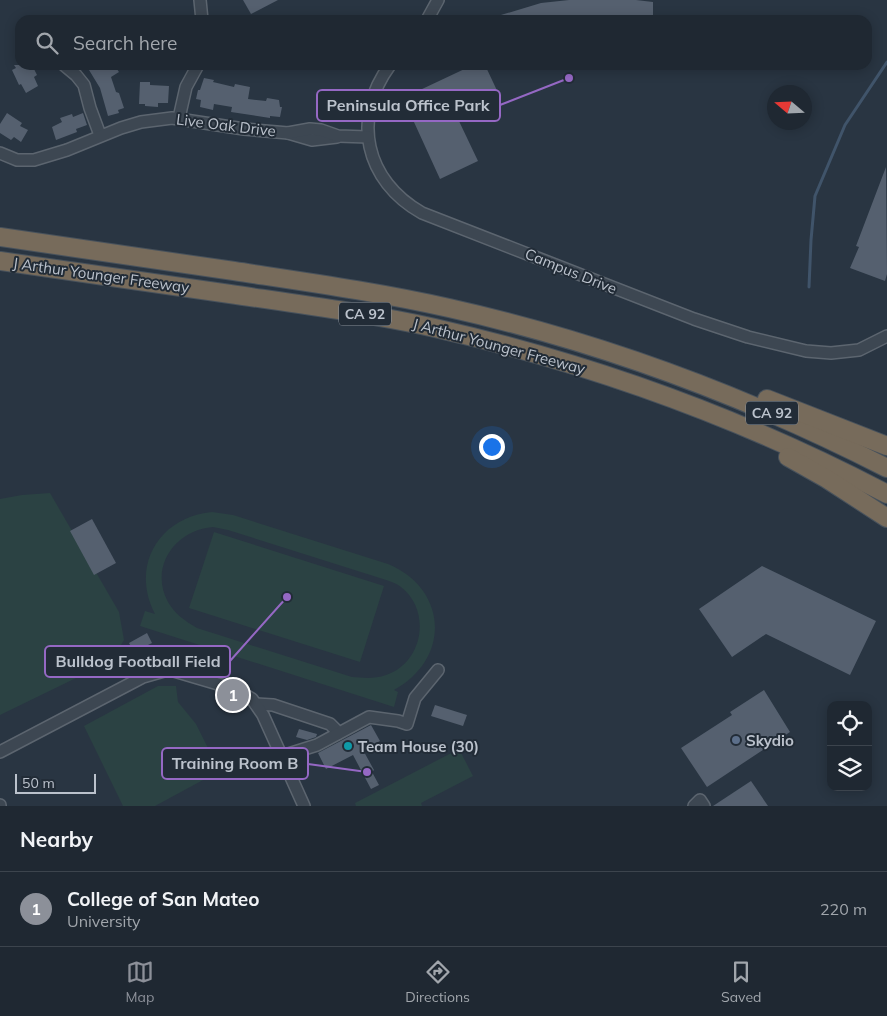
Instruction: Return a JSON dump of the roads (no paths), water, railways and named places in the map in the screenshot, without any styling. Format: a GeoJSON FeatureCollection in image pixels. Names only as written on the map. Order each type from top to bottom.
{"type":"FeatureCollection","features":[{"type":"Feature","properties":{"kind":"highway","name":"J Arthur Younger Freeway"},"geometry":{"type":"LineString","coordinates":[[0,237],[285,278],[410,299],[525,327],[586,344],[654,367],[772,413],[887,468]]}},
{"type":"Feature","properties":{"kind":"highway","name":"J Arthur Younger Freeway"},"geometry":{"type":"LineString","coordinates":[[0,261],[275,300],[411,323],[486,340],[566,362],[719,416],[810,456],[887,494]]}},
{"type":"Feature","properties":{"kind":"highway"},"geometry":{"type":"LineString","coordinates":[[654,367],[755,395],[887,446]]}},
{"type":"Feature","properties":{"kind":"highway"},"geometry":{"type":"LineString","coordinates":[[719,416],[827,479],[887,518]]}},
{"type":"Feature","properties":{"kind":"street"},"geometry":{"type":"LineString","coordinates":[[200,0],[202,15]]}},
{"type":"Feature","properties":{"kind":"street"},"geometry":{"type":"LineString","coordinates":[[430,15],[438,0]]}},
{"type":"Feature","properties":{"kind":"street"},"geometry":{"type":"LineString","coordinates":[[70,70],[84,85],[100,135]]}},
{"type":"Feature","properties":{"kind":"street"},"geometry":{"type":"LineString","coordinates":[[179,118],[186,87],[195,70]]}},
{"type":"Feature","properties":{"kind":"street","name":"Campus Drive"},"geometry":{"type":"LineString","coordinates":[[387,70],[379,82],[371,102],[368,138],[376,163],[386,182],[400,198],[422,213],[694,320],[734,333],[816,352],[832,353],[859,350],[887,336]]}},
{"type":"Feature","properties":{"kind":"street","name":"Live Oak Drive"},"geometry":{"type":"LineString","coordinates":[[0,153],[17,160],[34,160],[81,144],[100,135],[141,122],[165,118],[179,118],[227,127],[288,133],[312,140],[338,136],[368,138]]}},
{"type":"Feature","properties":{"kind":"street"},"geometry":{"type":"LineString","coordinates":[[282,756],[317,745],[369,717],[407,724],[416,698],[438,670]]}},
{"type":"Feature","properties":{"kind":"street"},"geometry":{"type":"LineString","coordinates":[[0,752],[143,677],[164,671],[182,673],[235,690],[244,694],[256,704],[304,806]]}},
{"type":"Feature","properties":{"kind":"street"},"geometry":{"type":"LineString","coordinates":[[256,704],[273,705],[326,722],[333,726],[337,734]]}},
{"type":"Feature","properties":{"kind":"street"},"geometry":{"type":"LineString","coordinates":[[694,806],[700,800],[704,806]]}},
{"type":"Feature","properties":{"kind":"waterway"},"geometry":{"type":"LineString","coordinates":[[809,287],[815,196],[845,125],[887,62]]}},
{"type":"Feature","properties":{"kind":"place","name":"Peninsula Office Park"},"geometry":{"type":"Point","coordinates":[569,78]}},
{"type":"Feature","properties":{"kind":"place","name":"Bulldog Football Field"},"geometry":{"type":"Point","coordinates":[287,597]}},
{"type":"Feature","properties":{"kind":"place","name":"College of San Mateo"},"geometry":{"type":"Point","coordinates":[233,695]}},
{"type":"Feature","properties":{"kind":"place","name":"Skydio"},"geometry":{"type":"Point","coordinates":[736,740]}},
{"type":"Feature","properties":{"kind":"place","name":"Team House (30)"},"geometry":{"type":"Point","coordinates":[348,746]}},
{"type":"Feature","properties":{"kind":"place","name":"Training Room B"},"geometry":{"type":"Point","coordinates":[367,772]}}]}
